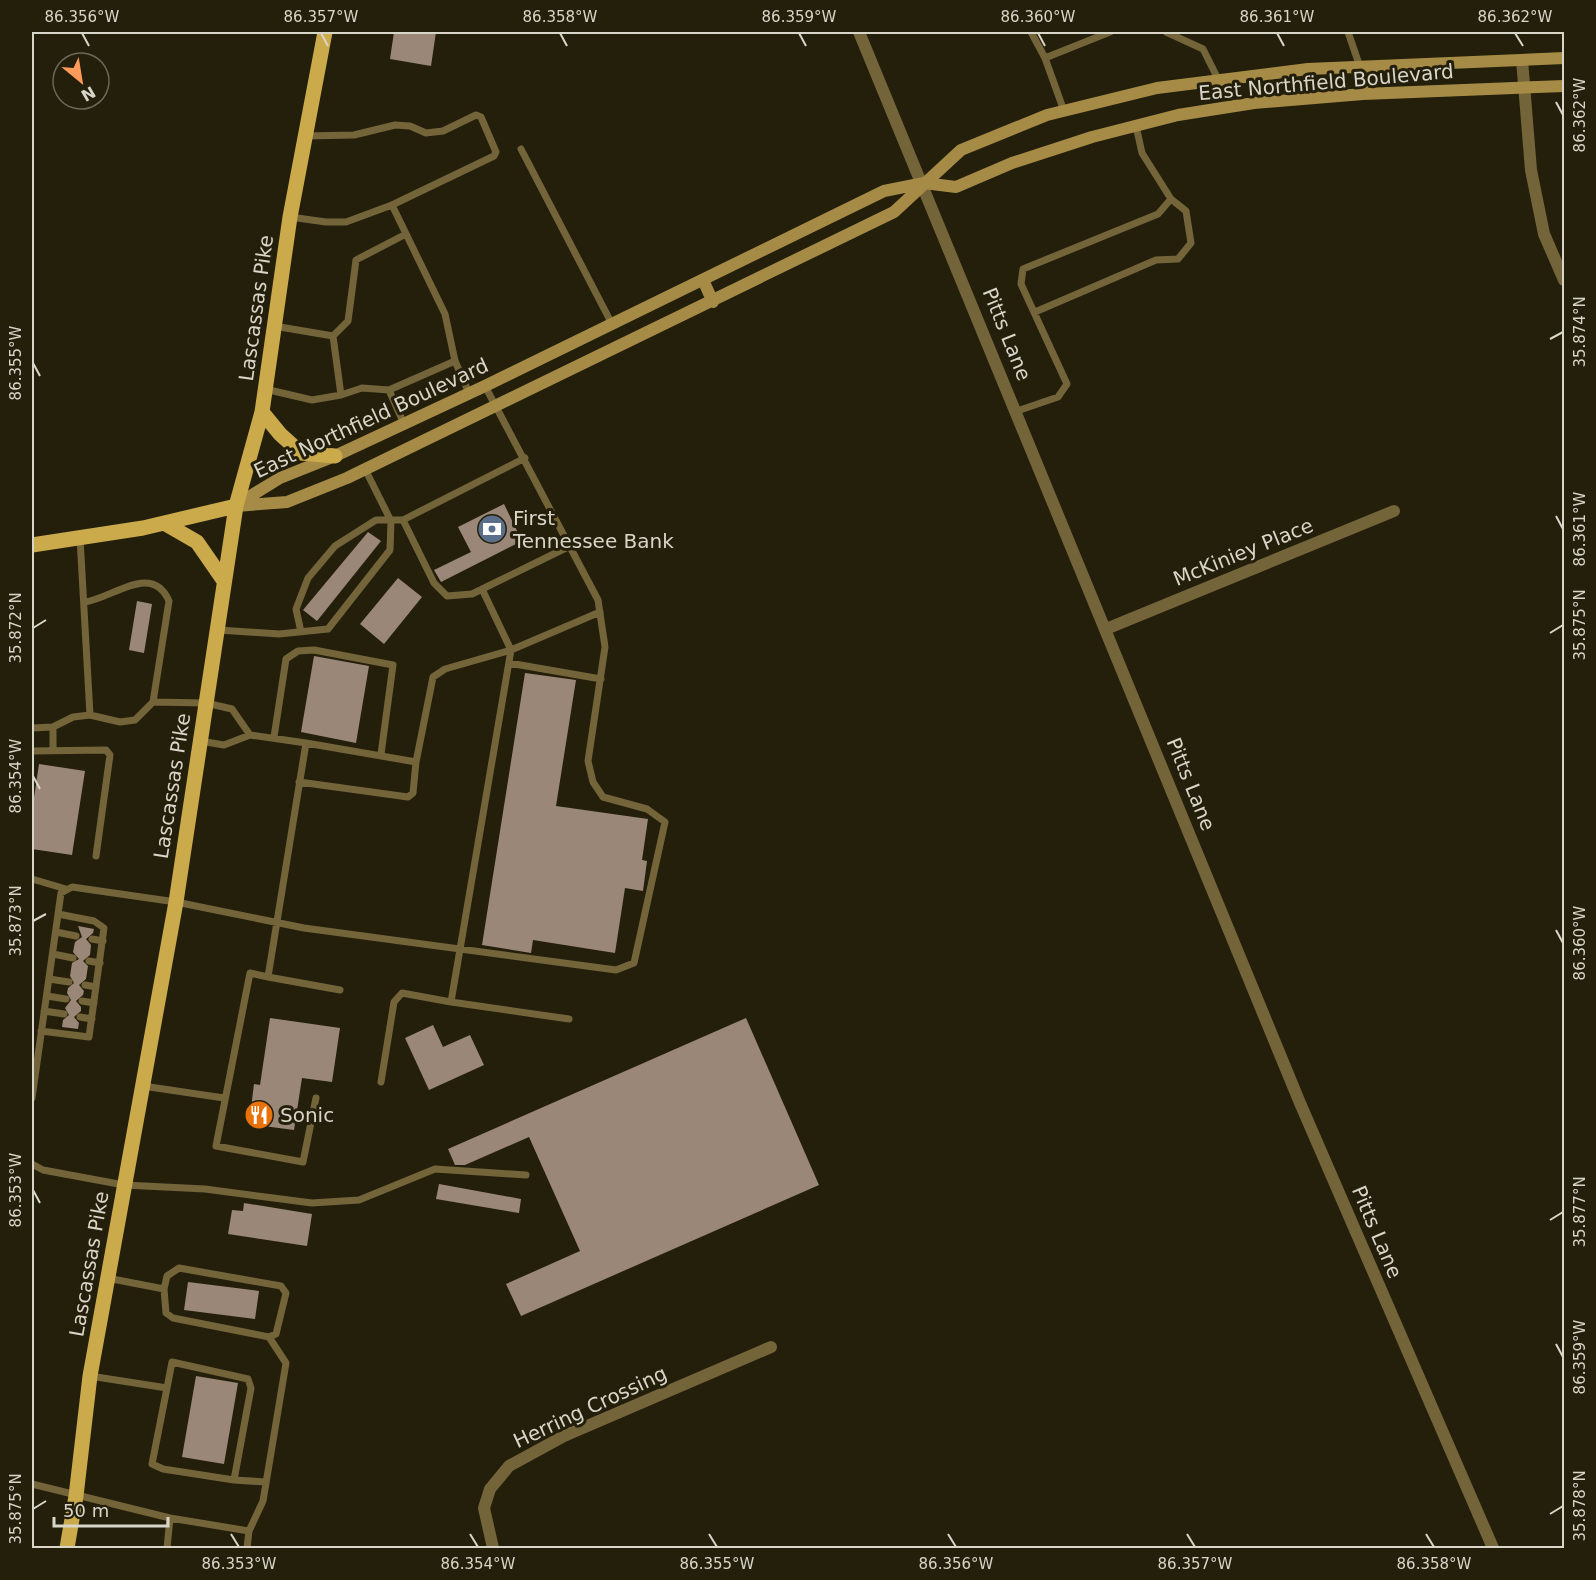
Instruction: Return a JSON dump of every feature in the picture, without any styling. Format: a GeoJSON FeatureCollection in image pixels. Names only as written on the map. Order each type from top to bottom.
{"type":"FeatureCollection","features":[{"type":"Feature","properties":{"kind":"main road","name":"Lascassas Pike"},"geometry":{"type":"LineString","coordinates":[[67,1548],[76,1496],[90,1376],[176,902],[236,506],[262,412],[290,218],[325,32]]}},
{"type":"Feature","properties":{"kind":"main road","name":"East Northfield Boulevard"},"geometry":{"type":"LineString","coordinates":[[236,506],[288,502],[365,469],[714,302],[894,212],[961,150],[1047,115],[1157,88],[1308,69],[1564,58]]}},
{"type":"Feature","properties":{"kind":"main road"},"geometry":{"type":"LineString","coordinates":[[1360,67],[1363,94]]}},
{"type":"Feature","properties":{"kind":"main road","name":"East Northfield Boulevard"},"geometry":{"type":"LineString","coordinates":[[236,506],[280,478],[335,456],[485,386],[884,191],[924,183],[956,187],[1012,163],[1136,126],[1178,115],[1254,103],[1363,94],[1564,86]]}},
{"type":"Feature","properties":{"kind":"main road"},"geometry":{"type":"LineString","coordinates":[[703,280],[714,302]]}},
{"type":"Feature","properties":{"kind":"main road"},"geometry":{"type":"LineString","coordinates":[[262,412],[280,434],[301,453],[335,456]]}},
{"type":"Feature","properties":{"kind":"main road"},"geometry":{"type":"LineString","coordinates":[[32,545],[164,523],[236,506]]}},
{"type":"Feature","properties":{"kind":"main road"},"geometry":{"type":"LineString","coordinates":[[164,523],[197,542],[224,581]]}},
{"type":"Feature","properties":{"kind":"street","name":"Pitts Lane"},"geometry":{"type":"LineString","coordinates":[[859,32],[924,183],[1300,1103],[1493,1548]]}},
{"type":"Feature","properties":{"kind":"street"},"geometry":{"type":"LineString","coordinates":[[1522,60],[1531,170],[1544,234],[1564,280]]}},
{"type":"Feature","properties":{"kind":"street","name":"McKiniey Place"},"geometry":{"type":"LineString","coordinates":[[1106,629],[1394,511]]}},
{"type":"Feature","properties":{"kind":"street","name":"Herring Crossing"},"geometry":{"type":"LineString","coordinates":[[493,1548],[484,1508],[490,1489],[509,1466],[564,1436],[771,1347]]}},
{"type":"Feature","properties":{"kind":"lane"},"geometry":{"type":"LineString","coordinates":[[1031,32],[1045,58],[1064,111]]}},
{"type":"Feature","properties":{"kind":"lane"},"geometry":{"type":"LineString","coordinates":[[1045,58],[1110,32]]}},
{"type":"Feature","properties":{"kind":"lane"},"geometry":{"type":"LineString","coordinates":[[1167,32],[1203,49],[1219,81]]}},
{"type":"Feature","properties":{"kind":"lane"},"geometry":{"type":"LineString","coordinates":[[1348,32],[1360,67]]}},
{"type":"Feature","properties":{"kind":"lane"},"geometry":{"type":"LineString","coordinates":[[290,218],[346,222],[392,205],[494,156],[496,152],[481,117],[476,115],[443,130],[426,133],[410,126],[395,125],[354,135],[305,136]]}},
{"type":"Feature","properties":{"kind":"lane"},"geometry":{"type":"LineString","coordinates":[[1035,312],[1156,260],[1178,259],[1191,243],[1186,211],[1172,199],[1142,153],[1136,126]]}},
{"type":"Feature","properties":{"kind":"lane"},"geometry":{"type":"LineString","coordinates":[[521,149],[612,324]]}},
{"type":"Feature","properties":{"kind":"lane"},"geometry":{"type":"LineString","coordinates":[[1017,411],[1058,397],[1067,384],[1021,284],[1023,269],[1158,214],[1172,199]]}},
{"type":"Feature","properties":{"kind":"lane"},"geometry":{"type":"LineString","coordinates":[[392,205],[445,314],[455,361],[469,393]]}},
{"type":"Feature","properties":{"kind":"lane"},"geometry":{"type":"LineString","coordinates":[[333,336],[348,321],[356,260],[406,234]]}},
{"type":"Feature","properties":{"kind":"lane"},"geometry":{"type":"LineString","coordinates":[[274,326],[333,336]]}},
{"type":"Feature","properties":{"kind":"lane"},"geometry":{"type":"LineString","coordinates":[[333,336],[341,395]]}},
{"type":"Feature","properties":{"kind":"lane"},"geometry":{"type":"LineString","coordinates":[[265,389],[312,400],[341,395],[362,388],[388,390],[455,361]]}},
{"type":"Feature","properties":{"kind":"lane"},"geometry":{"type":"LineString","coordinates":[[32,1098],[58,914],[62,893],[72,887],[176,902],[277,922],[461,950],[616,970],[634,963],[665,822],[647,809],[603,797],[593,782],[588,761],[605,647],[598,600],[485,386]]}},
{"type":"Feature","properties":{"kind":"lane"},"geometry":{"type":"LineString","coordinates":[[388,390],[404,424]]}},
{"type":"Feature","properties":{"kind":"lane"},"geometry":{"type":"LineString","coordinates":[[301,632],[296,609],[308,578],[336,546],[376,520],[403,520],[525,458]]}},
{"type":"Feature","properties":{"kind":"lane"},"geometry":{"type":"LineString","coordinates":[[218,630],[279,634],[328,629],[390,550],[391,521],[365,469]]}},
{"type":"Feature","properties":{"kind":"lane"},"geometry":{"type":"LineString","coordinates":[[403,520],[434,584],[447,596],[472,594],[570,546]]}},
{"type":"Feature","properties":{"kind":"lane"},"geometry":{"type":"LineString","coordinates":[[80,538],[90,715]]}},
{"type":"Feature","properties":{"kind":"lane"},"geometry":{"type":"LineString","coordinates":[[32,728],[53,727],[72,717],[90,715],[120,722],[135,720],[153,702],[169,601],[165,592],[154,584],[143,582],[85,602]]}},
{"type":"Feature","properties":{"kind":"lane"},"geometry":{"type":"LineString","coordinates":[[451,1002],[511,650],[483,589]]}},
{"type":"Feature","properties":{"kind":"lane"},"geometry":{"type":"LineString","coordinates":[[299,782],[408,797],[413,793],[416,762],[433,677],[445,669],[511,650],[600,612]]}},
{"type":"Feature","properties":{"kind":"lane"},"geometry":{"type":"LineString","coordinates":[[274,737],[286,659],[298,651],[314,650],[393,665],[381,754]]}},
{"type":"Feature","properties":{"kind":"lane"},"geometry":{"type":"LineString","coordinates":[[508,663],[601,679]]}},
{"type":"Feature","properties":{"kind":"lane"},"geometry":{"type":"LineString","coordinates":[[153,702],[206,703],[232,709],[250,735]]}},
{"type":"Feature","properties":{"kind":"lane"},"geometry":{"type":"LineString","coordinates":[[53,727],[53,750]]}},
{"type":"Feature","properties":{"kind":"lane"},"geometry":{"type":"LineString","coordinates":[[200,741],[224,745],[250,735],[274,737],[381,754],[416,762]]}},
{"type":"Feature","properties":{"kind":"lane"},"geometry":{"type":"LineString","coordinates":[[268,977],[306,743]]}},
{"type":"Feature","properties":{"kind":"lane"},"geometry":{"type":"LineString","coordinates":[[32,751],[106,750],[110,755],[96,856]]}},
{"type":"Feature","properties":{"kind":"lane"},"geometry":{"type":"LineString","coordinates":[[32,879],[66,889]]}},
{"type":"Feature","properties":{"kind":"lane"},"geometry":{"type":"LineString","coordinates":[[41,1030],[89,1037],[92,1019],[104,928],[94,921],[58,914]]}},
{"type":"Feature","properties":{"kind":"lane"},"geometry":{"type":"LineString","coordinates":[[56,932],[76,936]]}},
{"type":"Feature","properties":{"kind":"lane"},"geometry":{"type":"LineString","coordinates":[[92,939],[103,941]]}},
{"type":"Feature","properties":{"kind":"lane"},"geometry":{"type":"LineString","coordinates":[[53,954],[73,958]]}},
{"type":"Feature","properties":{"kind":"lane"},"geometry":{"type":"LineString","coordinates":[[89,961],[100,963]]}},
{"type":"Feature","properties":{"kind":"lane"},"geometry":{"type":"LineString","coordinates":[[316,1098],[303,1162],[216,1146],[250,973],[340,990]]}},
{"type":"Feature","properties":{"kind":"lane"},"geometry":{"type":"LineString","coordinates":[[49,979],[69,982]]}},
{"type":"Feature","properties":{"kind":"lane"},"geometry":{"type":"LineString","coordinates":[[85,985],[96,987]]}},
{"type":"Feature","properties":{"kind":"lane"},"geometry":{"type":"LineString","coordinates":[[381,1082],[394,1002],[402,993],[568,1019]]}},
{"type":"Feature","properties":{"kind":"lane"},"geometry":{"type":"LineString","coordinates":[[47,996],[66,999]]}},
{"type":"Feature","properties":{"kind":"lane"},"geometry":{"type":"LineString","coordinates":[[82,1001],[94,1003]]}},
{"type":"Feature","properties":{"kind":"lane"},"geometry":{"type":"LineString","coordinates":[[44,1011],[64,1014]]}},
{"type":"Feature","properties":{"kind":"lane"},"geometry":{"type":"LineString","coordinates":[[80,1017],[92,1019]]}},
{"type":"Feature","properties":{"kind":"lane"},"geometry":{"type":"LineString","coordinates":[[142,1086],[224,1098]]}},
{"type":"Feature","properties":{"kind":"lane"},"geometry":{"type":"LineString","coordinates":[[32,1164],[43,1170],[124,1185],[206,1189],[312,1203],[359,1200],[435,1169],[526,1174]]}},
{"type":"Feature","properties":{"kind":"lane"},"geometry":{"type":"LineString","coordinates":[[179,1268],[281,1286],[286,1293],[276,1334],[269,1337],[172,1318],[166,1312],[164,1289],[167,1276],[179,1268]]}},
{"type":"Feature","properties":{"kind":"lane"},"geometry":{"type":"LineString","coordinates":[[107,1278],[164,1289]]}},
{"type":"Feature","properties":{"kind":"lane"},"geometry":{"type":"LineString","coordinates":[[247,1548],[249,1531],[263,1501],[286,1364],[269,1337]]}},
{"type":"Feature","properties":{"kind":"lane"},"geometry":{"type":"LineString","coordinates":[[234,1480],[251,1388],[248,1379],[172,1362],[152,1464],[163,1469],[234,1480],[266,1482]]}},
{"type":"Feature","properties":{"kind":"lane"},"geometry":{"type":"LineString","coordinates":[[90,1376],[167,1388]]}},
{"type":"Feature","properties":{"kind":"lane"},"geometry":{"type":"LineString","coordinates":[[32,1484],[170,1518],[249,1531]]}},
{"type":"Feature","properties":{"kind":"lane"},"geometry":{"type":"LineString","coordinates":[[167,1548],[170,1518]]}},
{"type":"Feature","properties":{"kind":"building"},"geometry":{"type":"Polygon","coordinates":[[[394,32],[436,32],[431,66],[390,59],[394,32]]]}},
{"type":"Feature","properties":{"kind":"building"},"geometry":{"type":"Polygon","coordinates":[[[504,504],[522,541],[441,582],[434,570],[471,552],[458,527],[504,504]]]}},
{"type":"Feature","properties":{"kind":"building"},"geometry":{"type":"Polygon","coordinates":[[[368,532],[381,541],[317,621],[303,610],[368,532]]]}},
{"type":"Feature","properties":{"kind":"building"},"geometry":{"type":"Polygon","coordinates":[[[398,578],[422,597],[384,644],[360,624],[398,578]]]}},
{"type":"Feature","properties":{"kind":"building"},"geometry":{"type":"Polygon","coordinates":[[[137,601],[152,604],[144,653],[129,650],[137,601]]]}},
{"type":"Feature","properties":{"kind":"building"},"geometry":{"type":"Polygon","coordinates":[[[314,656],[369,666],[356,743],[301,732],[314,656]]]}},
{"type":"Feature","properties":{"kind":"building"},"geometry":{"type":"Polygon","coordinates":[[[525,673],[576,680],[556,806],[648,819],[642,860],[647,861],[643,891],[625,888],[615,953],[533,940],[531,953],[482,945],[525,673]]]}},
{"type":"Feature","properties":{"kind":"building"},"geometry":{"type":"Polygon","coordinates":[[[39,764],[85,771],[72,855],[32,849],[32,811],[39,764]]]}},
{"type":"Feature","properties":{"kind":"building"},"geometry":{"type":"Polygon","coordinates":[[[78,926],[94,929],[86,939],[91,945],[90,955],[83,961],[88,966],[86,979],[79,985],[84,991],[83,995],[76,1001],[81,1007],[81,1011],[74,1017],[79,1023],[78,1029],[62,1027],[63,1020],[69,1015],[65,1008],[71,1000],[67,993],[68,988],[74,983],[70,976],[72,963],[79,959],[73,952],[75,942],[82,937],[78,926]]]}},
{"type":"Feature","properties":{"kind":"building"},"geometry":{"type":"Polygon","coordinates":[[[270,1018],[340,1028],[332,1082],[302,1078],[294,1130],[249,1124],[254,1084],[260,1085],[270,1018]]]}},
{"type":"Feature","properties":{"kind":"building"},"geometry":{"type":"Polygon","coordinates":[[[746,1018],[819,1185],[521,1316],[506,1284],[580,1251],[529,1137],[465,1165],[455,1165],[448,1149],[746,1018]]]}},
{"type":"Feature","properties":{"kind":"building"},"geometry":{"type":"Polygon","coordinates":[[[433,1025],[443,1047],[470,1035],[484,1065],[429,1090],[405,1038],[433,1025]]]}},
{"type":"Feature","properties":{"kind":"building"},"geometry":{"type":"Polygon","coordinates":[[[439,1184],[521,1199],[519,1213],[436,1199],[439,1184]]]}},
{"type":"Feature","properties":{"kind":"building"},"geometry":{"type":"Polygon","coordinates":[[[244,1203],[312,1214],[307,1246],[228,1234],[232,1210],[243,1211],[244,1203]]]}},
{"type":"Feature","properties":{"kind":"building"},"geometry":{"type":"Polygon","coordinates":[[[188,1282],[259,1291],[255,1319],[184,1310],[188,1282]]]}},
{"type":"Feature","properties":{"kind":"building"},"geometry":{"type":"Polygon","coordinates":[[[196,1376],[238,1383],[224,1464],[182,1457],[196,1376]]]}},
{"type":"Feature","properties":{"kind":"place","name":"First Tennessee Bank"},"geometry":{"type":"Point","coordinates":[492,529]}},
{"type":"Feature","properties":{"kind":"place","name":"Sonic"},"geometry":{"type":"Point","coordinates":[259,1115]}}]}
